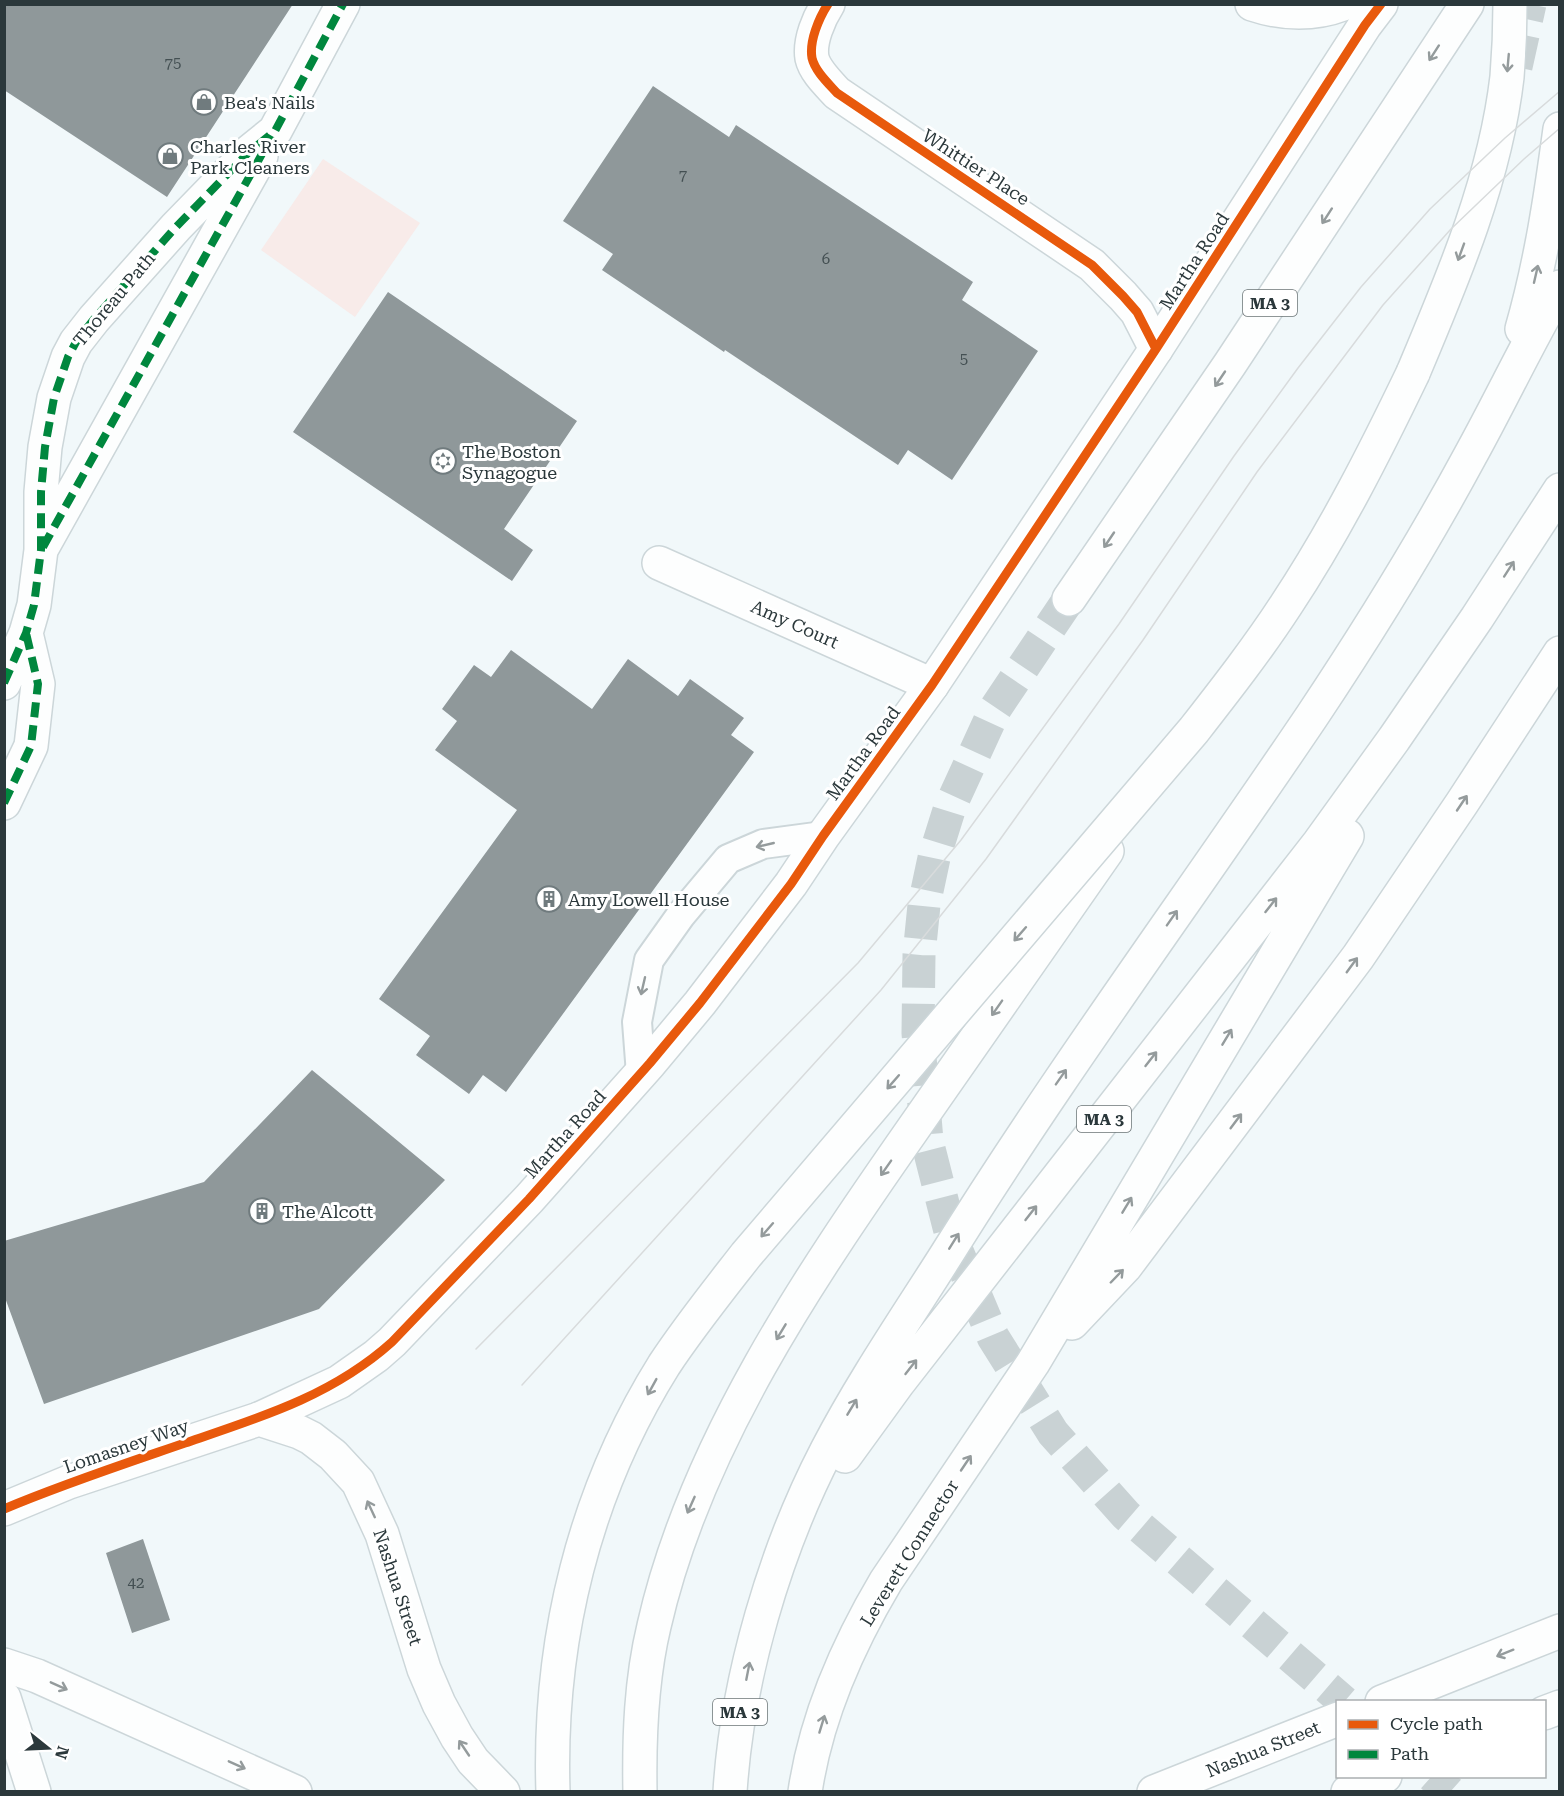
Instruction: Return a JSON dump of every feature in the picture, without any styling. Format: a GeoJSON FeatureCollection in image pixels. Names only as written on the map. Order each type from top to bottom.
{"type":"FeatureCollection","features":[{"type":"Feature","properties":{"kind":"main road","name":"Thoreau Path"},"geometry":{"type":"LineString","coordinates":[[41,550],[343,4]]}},
{"type":"Feature","properties":{"kind":"main road","name":"Whittier Place"},"geometry":{"type":"LineString","coordinates":[[828,4],[814,35],[812,58],[822,76],[837,93],[1092,265],[1137,312],[1156,349]]}},
{"type":"Feature","properties":{"kind":"main road"},"geometry":{"type":"LineString","coordinates":[[1252,4],[1275,11],[1299,13],[1331,9],[1343,4]]}},
{"type":"Feature","properties":{"kind":"main road","name":"Martha Road"},"geometry":{"type":"LineString","coordinates":[[259,1419],[339,1382],[392,1342],[529,1199],[641,1074],[742,950],[932,685],[1156,349],[1381,4]]}},
{"type":"Feature","properties":{"kind":"main road","name":"MA 3"},"geometry":{"type":"LineString","coordinates":[[1069,599],[1230,364],[1467,4]]}},
{"type":"Feature","properties":{"kind":"main road"},"geometry":{"type":"LineString","coordinates":[[553,1791],[553,1734],[560,1651],[577,1565],[606,1480],[634,1421],[664,1366],[701,1312],[746,1255],[1194,730],[1286,605],[1314,560],[1361,477],[1452,278],[1473,220],[1499,122],[1506,78],[1510,4]]}},
{"type":"Feature","properties":{"kind":"main road"},"geometry":{"type":"LineString","coordinates":[[1495,410],[1514,356],[1538,267],[1560,129]]}},
{"type":"Feature","properties":{"kind":"main road","name":"Thoreau Path"},"geometry":{"type":"LineString","coordinates":[[4,682],[27,633],[34,605],[41,550],[41,492],[48,419],[57,384],[72,349],[94,319],[176,227],[249,152],[275,130]]}},
{"type":"Feature","properties":{"kind":"main road"},"geometry":{"type":"LineString","coordinates":[[758,1635],[782,1554],[806,1492],[827,1449],[860,1392],[1018,1141],[1270,777],[1364,636],[1440,510],[1560,287]]}},
{"type":"Feature","properties":{"kind":"main road"},"geometry":{"type":"LineString","coordinates":[[640,1791],[639,1748],[643,1696],[653,1628],[674,1553],[704,1476],[764,1361],[858,1209],[1258,634],[1322,535],[1404,384]]}},
{"type":"Feature","properties":{"kind":"main road","name":"MA 3"},"geometry":{"type":"LineString","coordinates":[[730,1791],[739,1719],[750,1660],[758,1635],[797,1540],[843,1459],[898,1383],[1319,843],[1477,618],[1560,490]]}},
{"type":"Feature","properties":{"kind":"main road","name":"Amy Court"},"geometry":{"type":"LineString","coordinates":[[659,563],[932,685]]}},
{"type":"Feature","properties":{"kind":"main road"},"geometry":{"type":"LineString","coordinates":[[1033,1363],[1477,618]]}},
{"type":"Feature","properties":{"kind":"main road","name":"Thoreau Path"},"geometry":{"type":"LineString","coordinates":[[4,803],[31,746],[38,684],[27,633]]}},
{"type":"Feature","properties":{"kind":"main road"},"geometry":{"type":"LineString","coordinates":[[1033,1363],[1125,1267],[1277,1067],[1358,957],[1560,653]]}},
{"type":"Feature","properties":{"kind":"main road","name":"Leverett Connector"},"geometry":{"type":"LineString","coordinates":[[806,1786],[821,1723],[843,1663],[869,1610],[1033,1363]]}},
{"type":"Feature","properties":{"kind":"main road","name":"Lomasney Way"},"geometry":{"type":"LineString","coordinates":[[4,1509],[69,1482],[259,1419]]}},
{"type":"Feature","properties":{"kind":"main road","name":"Nashua Street"},"geometry":{"type":"LineString","coordinates":[[259,1419],[299,1432],[317,1442],[338,1459],[358,1482],[382,1534],[424,1669],[439,1704],[473,1761],[503,1791]]}},
{"type":"Feature","properties":{"kind":"main road"},"geometry":{"type":"LineString","coordinates":[[1385,1700],[1560,1631]]}},
{"type":"Feature","properties":{"kind":"main road"},"geometry":{"type":"LineString","coordinates":[[4,1665],[37,1676],[295,1791]]}},
{"type":"Feature","properties":{"kind":"main road"},"geometry":{"type":"LineString","coordinates":[[4,1698],[34,1791]]}},
{"type":"Feature","properties":{"kind":"main road"},"geometry":{"type":"LineString","coordinates":[[1546,1713],[1560,1707]]}},
{"type":"Feature","properties":{"kind":"main road","name":"Nashua Street"},"geometry":{"type":"LineString","coordinates":[[1154,1791],[1336,1720]]}},
{"type":"Feature","properties":{"kind":"main road"},"geometry":{"type":"LineString","coordinates":[[1348,1791],[1380,1778]]}},
{"type":"Feature","properties":{"kind":"lane"},"geometry":{"type":"LineString","coordinates":[[641,1074],[637,1022],[649,960],[681,915],[728,859],[763,844],[823,836]]}},
{"type":"Feature","properties":{"kind":"shaded area"},"geometry":{"type":"Polygon","coordinates":[[[323,159],[420,223],[355,317],[261,250],[323,159]]]}},
{"type":"Feature","properties":{"kind":"building"},"geometry":{"type":"Polygon","coordinates":[[[4,4],[293,4],[167,197],[4,90],[4,4]]]}},
{"type":"Feature","properties":{"kind":"building"},"geometry":{"type":"Polygon","coordinates":[[[653,86],[729,137],[736,125],[973,282],[962,300],[1038,351],[952,480],[908,450],[898,465],[725,350],[724,352],[602,270],[613,254],[563,221],[653,86]]]}},
{"type":"Feature","properties":{"kind":"building","name":"The Boston Synagogue"},"geometry":{"type":"Polygon","coordinates":[[[388,292],[577,421],[504,529],[533,550],[512,581],[293,432],[388,292]]]}},
{"type":"Feature","properties":{"kind":"building","name":"Amy Lowell House"},"geometry":{"type":"Polygon","coordinates":[[[511,650],[592,709],[628,659],[678,696],[690,679],[744,718],[731,735],[754,752],[506,1092],[483,1075],[469,1094],[416,1055],[430,1036],[379,999],[517,810],[435,750],[457,721],[442,709],[474,665],[491,677],[511,650]]]}},
{"type":"Feature","properties":{"kind":"building","name":"The Alcott"},"geometry":{"type":"Polygon","coordinates":[[[312,1070],[445,1180],[319,1309],[44,1404],[4,1295],[4,1241],[204,1182],[312,1070]]]}},
{"type":"Feature","properties":{"kind":"building"},"geometry":{"type":"Polygon","coordinates":[[[143,1539],[170,1620],[132,1633],[106,1553],[143,1539]]]}},
{"type":"Feature","properties":{"kind":"tunnel"},"geometry":{"type":"LineString","coordinates":[[1516,67],[1530,4]]}},
{"type":"Feature","properties":{"kind":"tunnel"},"geometry":{"type":"LineString","coordinates":[[1069,599],[995,709],[950,807],[934,858],[924,905],[919,955],[918,1033],[927,1141],[952,1239],[993,1337],[1053,1433],[1126,1515],[1342,1700]]}},
{"type":"Feature","properties":{"kind":"tunnel"},"geometry":{"type":"LineString","coordinates":[[1434,1778],[1450,1792]]}},
{"type":"Feature","properties":{"kind":"tram line"},"geometry":{"type":"LineString","coordinates":[[476,1349],[858,963],[961,840],[1119,624],[1234,456],[1361,287],[1430,209],[1505,138],[1560,91]]}},
{"type":"Feature","properties":{"kind":"tram line"},"geometry":{"type":"LineString","coordinates":[[522,1385],[881,990],[986,859],[1143,640],[1257,472],[1383,305],[1451,229],[1560,128]]}},
{"type":"Feature","properties":{"kind":"marked path"},"geometry":{"type":"LineString","coordinates":[[4,683],[26,633],[34,605],[41,550],[41,492],[45,447],[54,398],[68,357],[76,342],[94,319],[176,227],[249,152],[275,131],[343,4]]}},
{"type":"Feature","properties":{"kind":"marked path"},"geometry":{"type":"LineString","coordinates":[[43,547],[272,136]]}},
{"type":"Feature","properties":{"kind":"marked path"},"geometry":{"type":"LineString","coordinates":[[4,803],[31,746],[38,684],[26,633]]}},
{"type":"Feature","properties":{"kind":"cycle path"},"geometry":{"type":"LineString","coordinates":[[828,4],[821,16],[811,51],[819,72],[837,93],[1092,265],[1137,312],[1156,349]]}},
{"type":"Feature","properties":{"kind":"cycle path"},"geometry":{"type":"LineString","coordinates":[[4,1509],[94,1474],[267,1414],[320,1391],[345,1377],[392,1342],[529,1199],[700,1003],[791,884],[932,685],[1156,349],[1365,25],[1381,4]]}},
{"type":"Feature","properties":{"kind":"place","name":"Bea's Nails"},"geometry":{"type":"Point","coordinates":[204,102]}},
{"type":"Feature","properties":{"kind":"place","name":"Charles River Park Cleaners"},"geometry":{"type":"Point","coordinates":[170,156]}},
{"type":"Feature","properties":{"kind":"place","name":"The Boston Synagogue"},"geometry":{"type":"Point","coordinates":[443,461]}},
{"type":"Feature","properties":{"kind":"place","name":"Amy Lowell House"},"geometry":{"type":"Point","coordinates":[549,899]}},
{"type":"Feature","properties":{"kind":"place","name":"The Alcott"},"geometry":{"type":"Point","coordinates":[262,1211]}}]}
